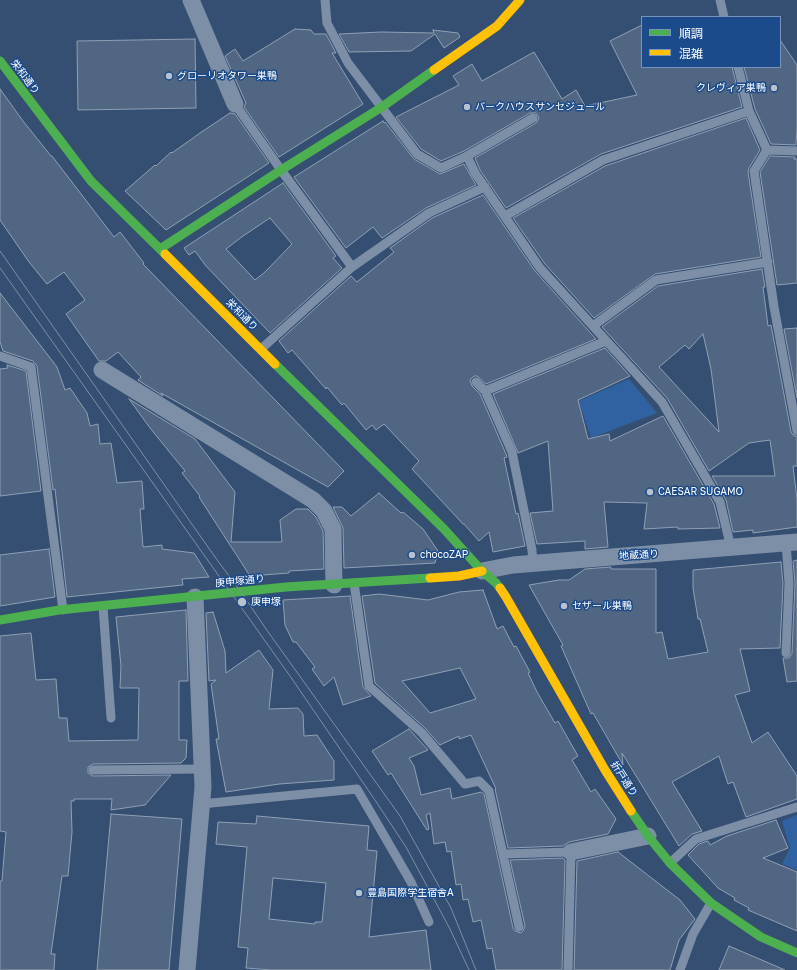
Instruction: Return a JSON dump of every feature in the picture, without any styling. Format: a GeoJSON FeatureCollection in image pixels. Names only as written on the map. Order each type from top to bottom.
{"type":"FeatureCollection","features":[{"type":"Feature","properties":{"kind":"street"},"geometry":{"type":"LineString","coordinates":[[191,0],[235,104]]}},
{"type":"Feature","properties":{"kind":"street"},"geometry":{"type":"LineString","coordinates":[[160,249],[281,170],[382,107],[497,26],[520,0]]}},
{"type":"Feature","properties":{"kind":"street","name":"栄和通り"},"geometry":{"type":"LineString","coordinates":[[0,62],[91,181],[456,541],[482,571]]}},
{"type":"Feature","properties":{"kind":"street"},"geometry":{"type":"LineString","coordinates":[[102,370],[313,500],[324,511],[333,529],[334,585]]}},
{"type":"Feature","properties":{"kind":"street","name":"地蔵通り"},"geometry":{"type":"LineString","coordinates":[[482,571],[533,563],[791,542]]}},
{"type":"Feature","properties":{"kind":"street","name":"庚申塚通り"},"geometry":{"type":"LineString","coordinates":[[0,620],[63,610],[286,587],[459,576],[482,571]]}},
{"type":"Feature","properties":{"kind":"street","name":"折戸通り"},"geometry":{"type":"LineString","coordinates":[[482,571],[496,583],[506,597],[605,770],[648,836],[670,863],[712,903],[761,937],[797,953]]}},
{"type":"Feature","properties":{"kind":"street"},"geometry":{"type":"LineString","coordinates":[[187,970],[203,787],[195,597]]}},
{"type":"Feature","properties":{"kind":"street"},"geometry":{"type":"LineString","coordinates":[[572,852],[648,836]]}},
{"type":"Feature","properties":{"kind":"lane"},"geometry":{"type":"LineString","coordinates":[[325,0],[327,23],[348,63],[417,154],[441,168],[467,156],[533,118]]}},
{"type":"Feature","properties":{"kind":"lane"},"geometry":{"type":"LineString","coordinates":[[720,0],[724,16]]}},
{"type":"Feature","properties":{"kind":"lane"},"geometry":{"type":"LineString","coordinates":[[738,68],[749,111],[767,150]]}},
{"type":"Feature","properties":{"kind":"lane"},"geometry":{"type":"LineString","coordinates":[[235,104],[352,267]]}},
{"type":"Feature","properties":{"kind":"lane"},"geometry":{"type":"LineString","coordinates":[[505,216],[603,160],[749,111]]}},
{"type":"Feature","properties":{"kind":"lane"},"geometry":{"type":"LineString","coordinates":[[767,150],[797,151]]}},
{"type":"Feature","properties":{"kind":"lane"},"geometry":{"type":"LineString","coordinates":[[767,150],[754,171],[774,307],[797,431]]}},
{"type":"Feature","properties":{"kind":"lane"},"geometry":{"type":"LineString","coordinates":[[467,156],[475,173],[540,268],[662,402],[720,502],[731,548]]}},
{"type":"Feature","properties":{"kind":"lane"},"geometry":{"type":"LineString","coordinates":[[261,350],[352,267],[429,213],[485,187]]}},
{"type":"Feature","properties":{"kind":"lane"},"geometry":{"type":"LineString","coordinates":[[593,326],[656,280],[768,262]]}},
{"type":"Feature","properties":{"kind":"lane"},"geometry":{"type":"LineString","coordinates":[[485,391],[606,341]]}},
{"type":"Feature","properties":{"kind":"lane"},"geometry":{"type":"LineString","coordinates":[[0,356],[31,367],[63,610]]}},
{"type":"Feature","properties":{"kind":"lane"},"geometry":{"type":"LineString","coordinates":[[476,382],[485,391],[512,452],[532,550],[533,563]]}},
{"type":"Feature","properties":{"kind":"lane"},"geometry":{"type":"LineString","coordinates":[[786,653],[791,542]]}},
{"type":"Feature","properties":{"kind":"lane"},"geometry":{"type":"LineString","coordinates":[[354,583],[369,686],[422,733],[465,784],[479,781],[489,791],[519,927]]}},
{"type":"Feature","properties":{"kind":"lane"},"geometry":{"type":"LineString","coordinates":[[103,606],[111,718]]}},
{"type":"Feature","properties":{"kind":"lane"},"geometry":{"type":"LineString","coordinates":[[93,770],[202,769]]}},
{"type":"Feature","properties":{"kind":"lane"},"geometry":{"type":"LineString","coordinates":[[201,804],[357,789],[411,882],[429,922]]}},
{"type":"Feature","properties":{"kind":"lane"},"geometry":{"type":"LineString","coordinates":[[670,863],[696,839],[797,806]]}},
{"type":"Feature","properties":{"kind":"lane"},"geometry":{"type":"LineString","coordinates":[[503,854],[572,852],[568,970]]}},
{"type":"Feature","properties":{"kind":"lane"},"geometry":{"type":"LineString","coordinates":[[680,970],[693,934],[712,903]]}},
{"type":"Feature","properties":{"kind":"shaded area"},"geometry":{"type":"Polygon","coordinates":[[[629,379],[657,413],[591,438],[579,401],[629,379]]]}},
{"type":"Feature","properties":{"kind":"shaded area"},"geometry":{"type":"Polygon","coordinates":[[[797,815],[797,870],[782,864],[790,848],[782,821],[797,815]]]}},
{"type":"Feature","properties":{"kind":"building"},"geometry":{"type":"Polygon","coordinates":[[[641,26],[641,68],[732,68],[742,107],[601,154],[506,208],[480,170],[475,158],[536,123],[539,118],[536,113],[530,113],[464,151],[441,161],[421,149],[396,117],[459,85],[453,76],[472,64],[482,81],[534,52],[562,99],[576,90],[585,106],[637,95],[610,41],[641,26]]]}},
{"type":"Feature","properties":{"kind":"building"},"geometry":{"type":"Polygon","coordinates":[[[295,29],[311,30],[314,34],[326,34],[336,53],[332,53],[363,104],[279,157],[244,107],[246,103],[225,56],[235,49],[243,61],[295,29]]]}},
{"type":"Feature","properties":{"kind":"building"},"geometry":{"type":"Polygon","coordinates":[[[433,30],[458,33],[460,37],[444,48],[435,34],[411,51],[349,52],[339,34],[381,32],[434,33],[433,30]]]}},
{"type":"Feature","properties":{"kind":"building","name":"グローリオタワー巣鴨"},"geometry":{"type":"Polygon","coordinates":[[[195,39],[196,108],[78,110],[77,41],[195,39]]]}},
{"type":"Feature","properties":{"kind":"building","name":"クレヴィア巣鴨"},"geometry":{"type":"Polygon","coordinates":[[[781,41],[797,65],[796,145],[771,144],[755,109],[744,68],[781,68],[781,41]]]}},
{"type":"Feature","properties":{"kind":"building"},"geometry":{"type":"Polygon","coordinates":[[[0,89],[23,121],[52,156],[114,237],[120,232],[144,263],[143,264],[344,471],[328,487],[161,393],[163,396],[138,380],[141,377],[118,352],[106,361],[99,361],[66,314],[85,300],[64,272],[47,284],[29,262],[0,220],[0,89]]]}},
{"type":"Feature","properties":{"kind":"building"},"geometry":{"type":"Polygon","coordinates":[[[230,113],[235,114],[269,163],[166,230],[125,191],[171,152],[172,153],[230,113]]]}},
{"type":"Feature","properties":{"kind":"building"},"geometry":{"type":"Polygon","coordinates":[[[746,118],[760,150],[748,172],[761,257],[655,274],[594,318],[545,264],[513,218],[605,166],[746,118]]]}},
{"type":"Feature","properties":{"kind":"building"},"geometry":{"type":"Polygon","coordinates":[[[383,121],[414,159],[440,174],[464,164],[476,185],[426,208],[382,238],[373,227],[346,248],[294,177],[383,121]]]}},
{"type":"Feature","properties":{"kind":"building"},"geometry":{"type":"Polygon","coordinates":[[[770,156],[795,157],[794,159],[797,159],[797,283],[777,285],[760,172],[770,156]]]}},
{"type":"Feature","properties":{"kind":"building"},"geometry":{"type":"Polygon","coordinates":[[[283,183],[336,256],[333,258],[342,268],[270,333],[206,266],[195,251],[189,255],[184,248],[283,183]],[[270,218],[226,249],[255,280],[265,272],[292,244],[270,218]]]}},
{"type":"Feature","properties":{"kind":"building"},"geometry":{"type":"Polygon","coordinates":[[[483,195],[535,271],[596,339],[486,384],[477,376],[474,376],[470,380],[472,386],[480,394],[507,457],[504,458],[516,514],[518,513],[525,546],[493,552],[489,532],[479,541],[412,469],[419,461],[384,424],[376,430],[372,425],[366,430],[344,403],[342,405],[292,350],[288,353],[279,341],[351,276],[357,282],[394,252],[390,248],[432,218],[483,195]]]}},
{"type":"Feature","properties":{"kind":"building"},"geometry":{"type":"Polygon","coordinates":[[[762,269],[768,326],[771,325],[791,432],[797,437],[797,466],[793,466],[797,499],[797,527],[753,533],[753,530],[733,532],[726,500],[712,476],[775,476],[770,440],[749,443],[709,471],[667,398],[602,327],[658,286],[762,269]],[[703,334],[689,349],[685,345],[659,367],[719,432],[711,369],[703,334]]]}},
{"type":"Feature","properties":{"kind":"building"},"geometry":{"type":"Polygon","coordinates":[[[0,293],[57,367],[65,390],[70,388],[87,413],[90,426],[98,424],[100,444],[111,443],[117,483],[142,481],[144,509],[140,509],[143,547],[162,545],[162,549],[194,553],[209,577],[182,579],[183,585],[67,597],[55,489],[53,490],[37,366],[33,361],[3,351],[0,342],[0,293]]]}},
{"type":"Feature","properties":{"kind":"building"},"geometry":{"type":"Polygon","coordinates":[[[797,328],[797,398],[784,329],[797,328]]]}},
{"type":"Feature","properties":{"kind":"building"},"geometry":{"type":"Polygon","coordinates":[[[605,348],[630,376],[578,400],[588,439],[609,434],[610,441],[663,416],[714,504],[720,528],[678,529],[678,527],[644,529],[647,503],[604,502],[608,547],[585,549],[585,541],[537,544],[530,513],[553,511],[548,441],[518,453],[493,394],[605,348]]]}},
{"type":"Feature","properties":{"kind":"building"},"geometry":{"type":"Polygon","coordinates":[[[7,365],[26,371],[41,491],[0,496],[0,369],[8,368],[7,365]]]}},
{"type":"Feature","properties":{"kind":"building"},"geometry":{"type":"Polygon","coordinates":[[[129,399],[195,439],[235,492],[231,542],[282,542],[280,520],[296,509],[308,509],[316,517],[323,531],[324,569],[289,571],[289,573],[250,576],[199,497],[200,496],[182,473],[185,471],[150,428],[129,399]]]}},
{"type":"Feature","properties":{"kind":"building"},"geometry":{"type":"Polygon","coordinates":[[[379,493],[401,513],[403,512],[423,529],[438,551],[435,563],[344,568],[343,528],[333,507],[342,507],[351,516],[379,493]]]}},
{"type":"Feature","properties":{"kind":"building"},"geometry":{"type":"Polygon","coordinates":[[[49,549],[55,597],[0,606],[0,555],[49,549]]]}},
{"type":"Feature","properties":{"kind":"building"},"geometry":{"type":"Polygon","coordinates":[[[797,560],[797,681],[787,682],[783,658],[789,658],[792,653],[795,583],[793,561],[797,560]]]}},
{"type":"Feature","properties":{"kind":"building"},"geometry":{"type":"Polygon","coordinates":[[[781,562],[783,583],[780,648],[740,649],[750,691],[735,695],[752,743],[768,732],[797,776],[797,799],[746,817],[733,782],[728,784],[719,756],[672,782],[702,831],[692,834],[679,846],[622,753],[623,765],[593,713],[591,714],[561,646],[563,645],[529,585],[559,580],[569,580],[585,569],[611,567],[611,569],[656,569],[656,633],[662,632],[668,659],[708,652],[700,619],[698,619],[693,588],[693,570],[781,562]]]}},
{"type":"Feature","properties":{"kind":"building"},"geometry":{"type":"Polygon","coordinates":[[[483,590],[497,629],[503,626],[514,647],[516,646],[530,672],[528,673],[537,692],[555,723],[558,721],[578,756],[572,760],[591,792],[595,789],[616,819],[608,834],[569,842],[563,846],[508,848],[496,789],[471,735],[459,739],[459,736],[440,745],[426,729],[375,683],[362,596],[379,594],[428,600],[459,592],[483,590]],[[460,668],[402,681],[430,713],[476,699],[460,668]]]}},
{"type":"Feature","properties":{"kind":"building"},"geometry":{"type":"Polygon","coordinates":[[[350,596],[363,687],[371,696],[343,705],[334,677],[324,686],[312,669],[315,667],[296,642],[293,642],[285,625],[283,600],[350,596]]]}},
{"type":"Feature","properties":{"kind":"building"},"geometry":{"type":"Polygon","coordinates":[[[186,610],[188,681],[179,681],[179,740],[187,740],[186,758],[181,763],[93,764],[88,767],[88,773],[93,776],[171,775],[145,805],[111,810],[112,799],[74,799],[74,801],[71,801],[72,832],[68,876],[62,876],[51,954],[55,954],[54,970],[0,970],[0,881],[2,881],[6,832],[0,831],[0,636],[31,633],[36,680],[56,679],[59,718],[67,718],[69,741],[138,740],[139,688],[120,688],[121,666],[116,617],[186,610]]]}},
{"type":"Feature","properties":{"kind":"building"},"geometry":{"type":"Polygon","coordinates":[[[213,612],[225,651],[226,673],[259,650],[273,670],[269,709],[298,708],[303,714],[304,736],[317,735],[334,761],[334,780],[279,784],[226,792],[216,739],[219,739],[211,684],[216,680],[209,681],[206,613],[213,612]]]}},
{"type":"Feature","properties":{"kind":"building"},"geometry":{"type":"Polygon","coordinates":[[[409,729],[428,750],[409,758],[414,766],[421,795],[450,788],[452,799],[481,792],[484,794],[513,928],[515,931],[521,933],[525,926],[510,860],[563,858],[565,860],[562,970],[496,970],[492,948],[487,949],[481,920],[473,922],[468,899],[463,900],[461,884],[456,885],[451,851],[447,852],[445,842],[434,844],[430,813],[426,815],[429,829],[427,830],[391,773],[388,775],[372,751],[409,729]]]}},
{"type":"Feature","properties":{"kind":"building"},"geometry":{"type":"Polygon","coordinates":[[[111,814],[182,819],[169,970],[97,970],[111,814]]]}},
{"type":"Feature","properties":{"kind":"building","name":"豊島国際学生宿舎A"},"geometry":{"type":"Polygon","coordinates":[[[257,816],[369,826],[367,850],[377,851],[369,937],[426,930],[431,970],[271,970],[246,968],[248,948],[238,947],[247,847],[216,844],[218,822],[256,824],[257,816]],[[273,878],[269,919],[315,924],[315,922],[322,922],[326,883],[273,878]]]}},
{"type":"Feature","properties":{"kind":"building"},"geometry":{"type":"Polygon","coordinates":[[[776,820],[788,848],[763,858],[797,872],[797,931],[748,910],[749,908],[734,900],[735,898],[718,888],[688,855],[699,844],[708,841],[710,845],[727,836],[776,820]]]}},
{"type":"Feature","properties":{"kind":"building"},"geometry":{"type":"Polygon","coordinates":[[[618,852],[680,900],[695,919],[679,940],[670,970],[574,970],[577,861],[618,852]]]}},
{"type":"Feature","properties":{"kind":"building"},"geometry":{"type":"Polygon","coordinates":[[[729,946],[785,970],[719,970],[729,946]]]}},
{"type":"Feature","properties":{"kind":"tram line"},"geometry":{"type":"LineString","coordinates":[[0,251],[215,557],[400,816],[451,908],[476,970]]}},
{"type":"Feature","properties":{"kind":"tram line"},"geometry":{"type":"LineString","coordinates":[[0,268],[290,676],[377,803],[406,847],[450,929],[469,970]]}},
{"type":"Feature","properties":{"kind":"traffic: fast"},"geometry":{"type":"LineString","coordinates":[[0,61],[91,181],[165,254]]}},
{"type":"Feature","properties":{"kind":"traffic: fast"},"geometry":{"type":"LineString","coordinates":[[160,249],[281,170],[382,107],[434,70]]}},
{"type":"Feature","properties":{"kind":"traffic: fast"},"geometry":{"type":"LineString","coordinates":[[275,364],[444,529],[482,571],[500,588]]}},
{"type":"Feature","properties":{"kind":"traffic: fast"},"geometry":{"type":"LineString","coordinates":[[0,620],[59,610],[286,587],[430,578]]}},
{"type":"Feature","properties":{"kind":"traffic: fast"},"geometry":{"type":"LineString","coordinates":[[631,811],[648,836],[670,863],[711,903],[761,937],[797,953]]}},
{"type":"Feature","properties":{"kind":"traffic: slow"},"geometry":{"type":"LineString","coordinates":[[434,70],[497,26],[520,0]]}},
{"type":"Feature","properties":{"kind":"traffic: slow"},"geometry":{"type":"LineString","coordinates":[[165,254],[275,364]]}},
{"type":"Feature","properties":{"kind":"traffic: slow"},"geometry":{"type":"LineString","coordinates":[[430,578],[459,576],[482,571]]}},
{"type":"Feature","properties":{"kind":"traffic: slow"},"geometry":{"type":"LineString","coordinates":[[500,588],[605,770],[631,811]]}},
{"type":"Feature","properties":{"kind":"place","name":"グローリオタワー巣鴨"},"geometry":{"type":"Point","coordinates":[169,76]}},
{"type":"Feature","properties":{"kind":"place","name":"クレヴィア巣鴨"},"geometry":{"type":"Point","coordinates":[774,88]}},
{"type":"Feature","properties":{"kind":"place","name":"パークハウスサンセジュール"},"geometry":{"type":"Point","coordinates":[467,107]}},
{"type":"Feature","properties":{"kind":"place","name":"CAESAR SUGAMO"},"geometry":{"type":"Point","coordinates":[650,492]}},
{"type":"Feature","properties":{"kind":"place","name":"chocoZAP"},"geometry":{"type":"Point","coordinates":[412,555]}},
{"type":"Feature","properties":{"kind":"place","name":"庚申塚"},"geometry":{"type":"Point","coordinates":[242,602]}},
{"type":"Feature","properties":{"kind":"place","name":"セザール巣鴨"},"geometry":{"type":"Point","coordinates":[564,606]}},
{"type":"Feature","properties":{"kind":"place","name":"豊島国際学生宿舎A"},"geometry":{"type":"Point","coordinates":[359,893]}}]}
